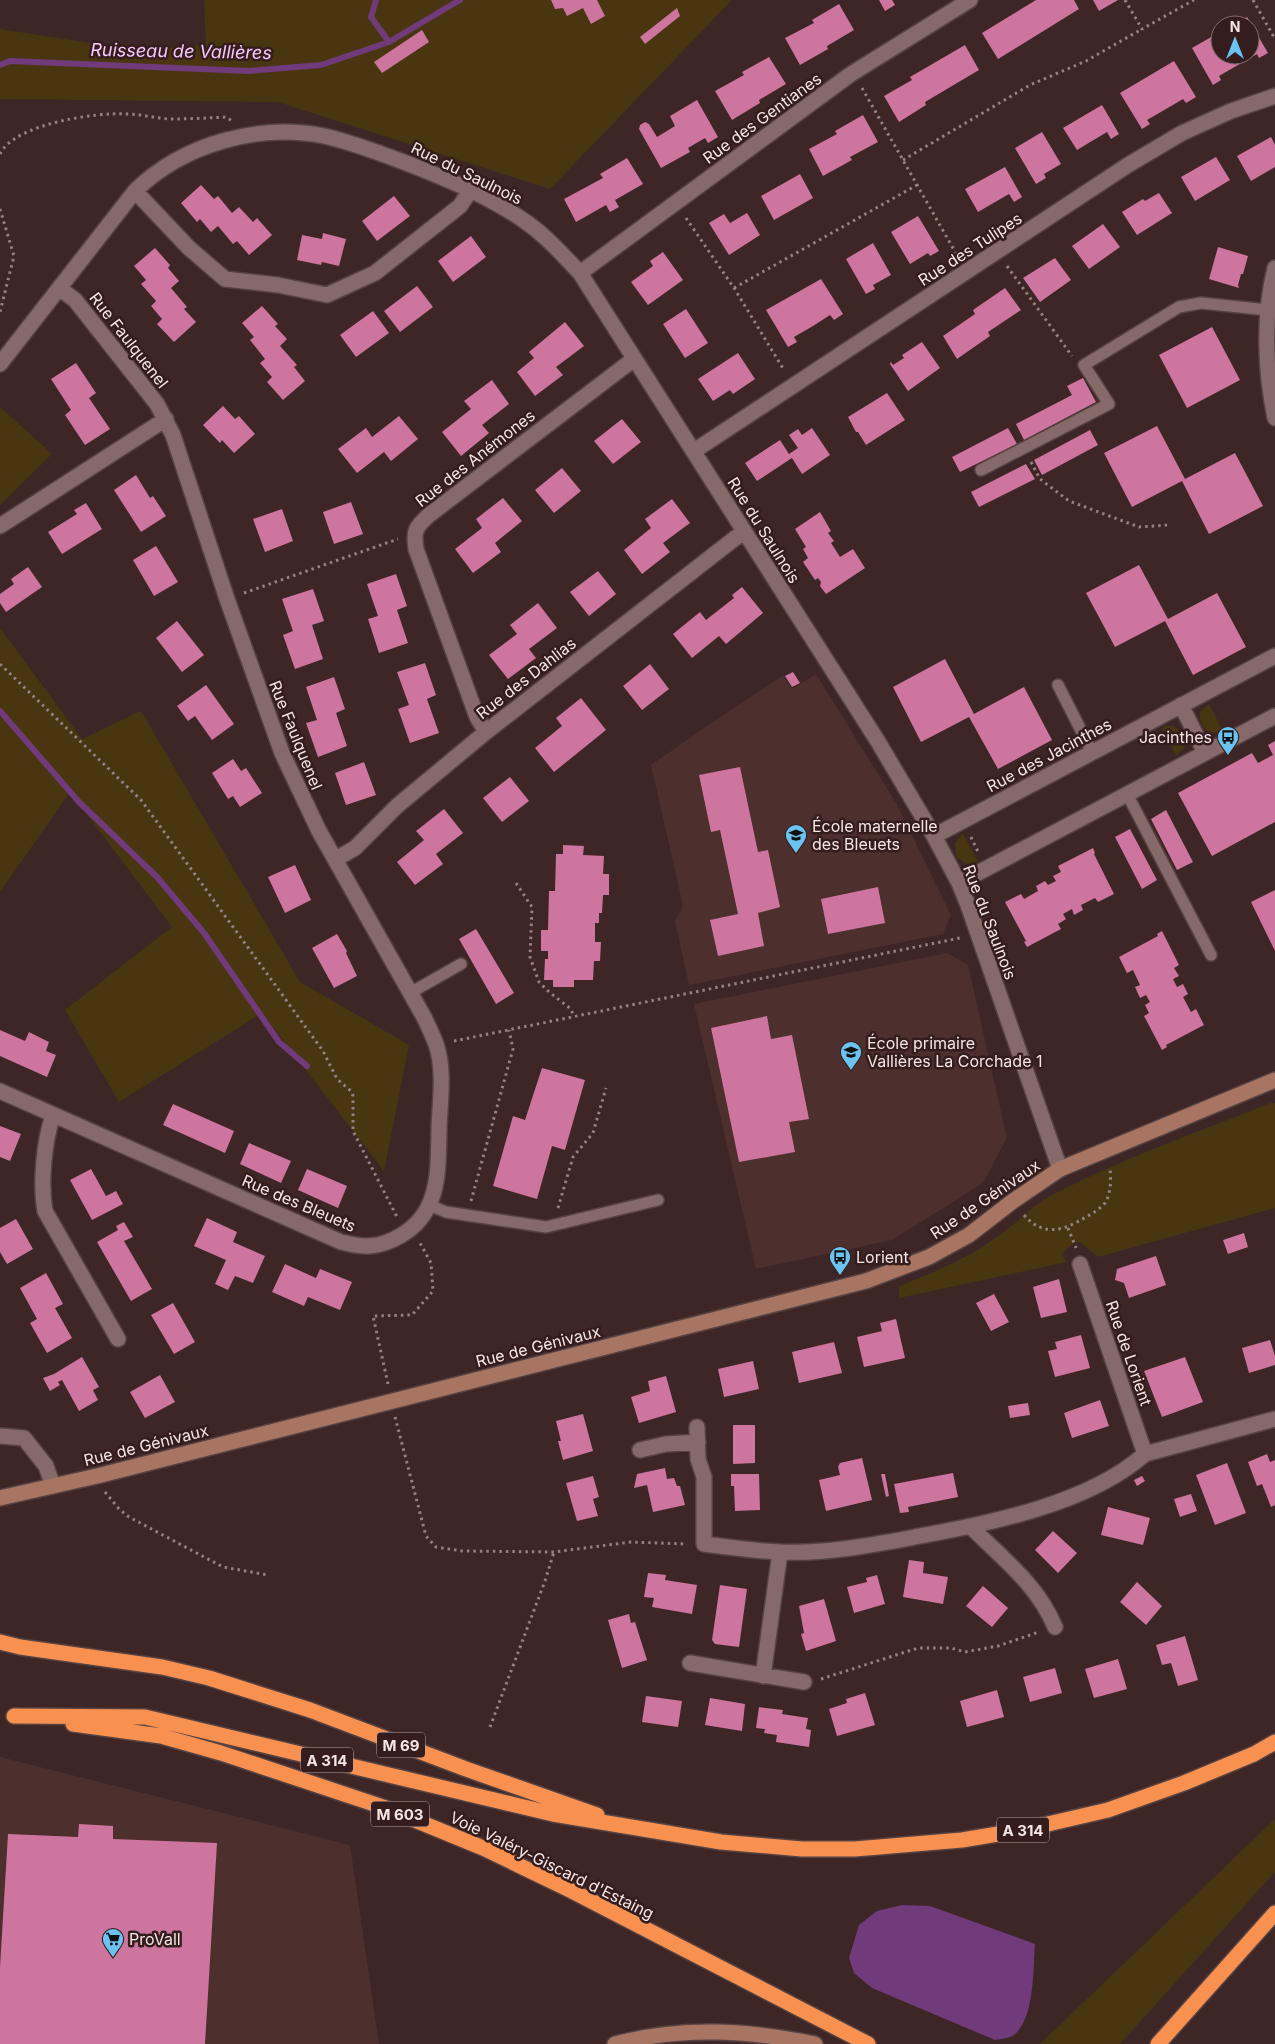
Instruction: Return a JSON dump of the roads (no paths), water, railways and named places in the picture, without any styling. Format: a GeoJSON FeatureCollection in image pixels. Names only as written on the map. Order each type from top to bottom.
{"type":"FeatureCollection","features":[{"type":"Feature","properties":{"kind":"highway","name":"M 69"},"geometry":{"type":"LineString","coordinates":[[0,1642],[162,1666],[209,1678],[310,1710],[466,1769],[639,1829]]}},
{"type":"Feature","properties":{"kind":"highway","name":"A 314"},"geometry":{"type":"LineString","coordinates":[[7,1716],[145,1717],[553,1814],[721,1842],[802,1849],[855,1849],[962,1840],[1022,1830],[1108,1810],[1184,1783],[1254,1754],[1275,1742]]}},
{"type":"Feature","properties":{"kind":"highway","name":"Voie Valéry-Giscard d'Estaing"},"geometry":{"type":"LineString","coordinates":[[7,1716],[161,1736],[221,1753],[383,1807],[483,1848],[572,1891],[868,2044]]}},
{"type":"Feature","properties":{"kind":"highway"},"geometry":{"type":"LineString","coordinates":[[1158,2044],[1275,1914]]}},
{"type":"Feature","properties":{"kind":"street","name":"Rue des Gentianes"},"geometry":{"type":"LineString","coordinates":[[580,274],[851,74],[970,0]]}},
{"type":"Feature","properties":{"kind":"street","name":"Rue des Tulipes"},"geometry":{"type":"LineString","coordinates":[[694,451],[1128,165],[1182,133],[1232,111],[1275,96]]}},
{"type":"Feature","properties":{"kind":"street","name":"Rue du Saulnois"},"geometry":{"type":"LineString","coordinates":[[0,364],[135,191],[146,180],[189,153],[240,137],[269,133],[324,136],[383,154],[443,178],[525,221],[547,239],[580,274],[872,732],[934,836],[959,884],[979,935],[1060,1168]]}},
{"type":"Feature","properties":{"kind":"street"},"geometry":{"type":"LineString","coordinates":[[135,191],[189,248],[225,279],[326,294],[375,274],[460,206],[470,191]]}},
{"type":"Feature","properties":{"kind":"street"},"geometry":{"type":"LineString","coordinates":[[1275,268],[1268,310],[1267,344],[1269,383],[1275,418]]}},
{"type":"Feature","properties":{"kind":"street","name":"Rue Faulquenel"},"geometry":{"type":"LineString","coordinates":[[59,288],[75,300],[166,419],[173,434],[227,599],[282,753],[316,824],[425,1020],[436,1045],[440,1068],[438,1172],[433,1198],[429,1205]]}},
{"type":"Feature","properties":{"kind":"street","name":"Rue des Anémones"},"geometry":{"type":"LineString","coordinates":[[486,732],[477,717],[416,549],[414,535],[418,525],[429,515],[634,359]]}},
{"type":"Feature","properties":{"kind":"street"},"geometry":{"type":"LineString","coordinates":[[0,526],[166,419]]}},
{"type":"Feature","properties":{"kind":"street","name":"Rue des Dahlias"},"geometry":{"type":"LineString","coordinates":[[336,859],[355,848],[397,806],[486,732],[743,532]]}},
{"type":"Feature","properties":{"kind":"street","name":"Rue des Jacinthes"},"geometry":{"type":"LineString","coordinates":[[934,836],[1275,656]]}},
{"type":"Feature","properties":{"kind":"street"},"geometry":{"type":"LineString","coordinates":[[1181,705],[1205,753]]}},
{"type":"Feature","properties":{"kind":"street"},"geometry":{"type":"LineString","coordinates":[[959,884],[1275,716]]}},
{"type":"Feature","properties":{"kind":"street"},"geometry":{"type":"LineString","coordinates":[[1060,1168],[1275,1080]]}},
{"type":"Feature","properties":{"kind":"street","name":"Rue des Bleuets"},"geometry":{"type":"LineString","coordinates":[[0,1091],[341,1242],[362,1247],[378,1245],[410,1230],[424,1216],[429,1205]]}},
{"type":"Feature","properties":{"kind":"street"},"geometry":{"type":"LineString","coordinates":[[53,1114],[48,1129],[42,1196],[45,1211],[118,1339]]}},
{"type":"Feature","properties":{"kind":"street","name":"Rue de Génivaux"},"geometry":{"type":"LineString","coordinates":[[0,1498],[392,1404],[866,1281],[929,1257],[969,1234],[1060,1168]]}},
{"type":"Feature","properties":{"kind":"street","name":"Rue de Lorient"},"geometry":{"type":"LineString","coordinates":[[1080,1264],[1145,1454]]}},
{"type":"Feature","properties":{"kind":"street"},"geometry":{"type":"LineString","coordinates":[[640,1450],[698,1435],[698,1459],[704,1477],[704,1544],[780,1552],[870,1545],[971,1527],[1060,1502],[1100,1485],[1134,1464],[1145,1454],[1275,1419]]}},
{"type":"Feature","properties":{"kind":"street"},"geometry":{"type":"LineString","coordinates":[[0,1436],[24,1438],[46,1466],[53,1486]]}},
{"type":"Feature","properties":{"kind":"street"},"geometry":{"type":"LineString","coordinates":[[971,1527],[1032,1588],[1047,1608],[1055,1627]]}},
{"type":"Feature","properties":{"kind":"street"},"geometry":{"type":"LineString","coordinates":[[763,1676],[780,1552]]}},
{"type":"Feature","properties":{"kind":"street"},"geometry":{"type":"LineString","coordinates":[[690,1663],[804,1682]]}},
{"type":"Feature","properties":{"kind":"street"},"geometry":{"type":"LineString","coordinates":[[615,2044],[670,2033],[717,2031],[773,2036],[815,2044]]}},
{"type":"Feature","properties":{"kind":"lane"},"geometry":{"type":"LineString","coordinates":[[981,470],[1109,404],[1084,364],[1179,307],[1201,303],[1268,310]]}},
{"type":"Feature","properties":{"kind":"lane"},"geometry":{"type":"LineString","coordinates":[[1058,685],[1092,752]]}},
{"type":"Feature","properties":{"kind":"lane"},"geometry":{"type":"LineString","coordinates":[[1127,794],[1211,955]]}},
{"type":"Feature","properties":{"kind":"lane"},"geometry":{"type":"LineString","coordinates":[[410,993],[461,964]]}},
{"type":"Feature","properties":{"kind":"lane"},"geometry":{"type":"LineString","coordinates":[[429,1205],[446,1212],[546,1227],[658,1200]]}},
{"type":"Feature","properties":{"kind":"waterway","name":"Ruisseau de Vallières"},"geometry":{"type":"LineString","coordinates":[[376,0],[371,17],[389,42]]}},
{"type":"Feature","properties":{"kind":"waterway","name":"Ruisseau de Vallières"},"geometry":{"type":"LineString","coordinates":[[0,65],[10,61],[249,71],[321,65],[389,42],[460,0]]}},
{"type":"Feature","properties":{"kind":"waterway"},"geometry":{"type":"LineString","coordinates":[[0,711],[79,802],[157,877],[204,933],[279,1042],[307,1066]]}},
{"type":"Feature","properties":{"kind":"place","name":"Jacinthes"},"geometry":{"type":"Point","coordinates":[1228,756]}},
{"type":"Feature","properties":{"kind":"place","name":"École maternelle des Bleuets"},"geometry":{"type":"Point","coordinates":[796,854]}},
{"type":"Feature","properties":{"kind":"place","name":"École primaire Vallières La Corchade 1"},"geometry":{"type":"Point","coordinates":[851,1071]}},
{"type":"Feature","properties":{"kind":"place","name":"Lorient"},"geometry":{"type":"Point","coordinates":[840,1276]}},
{"type":"Feature","properties":{"kind":"place","name":"ProVall"},"geometry":{"type":"Point","coordinates":[113,1958]}}]}
